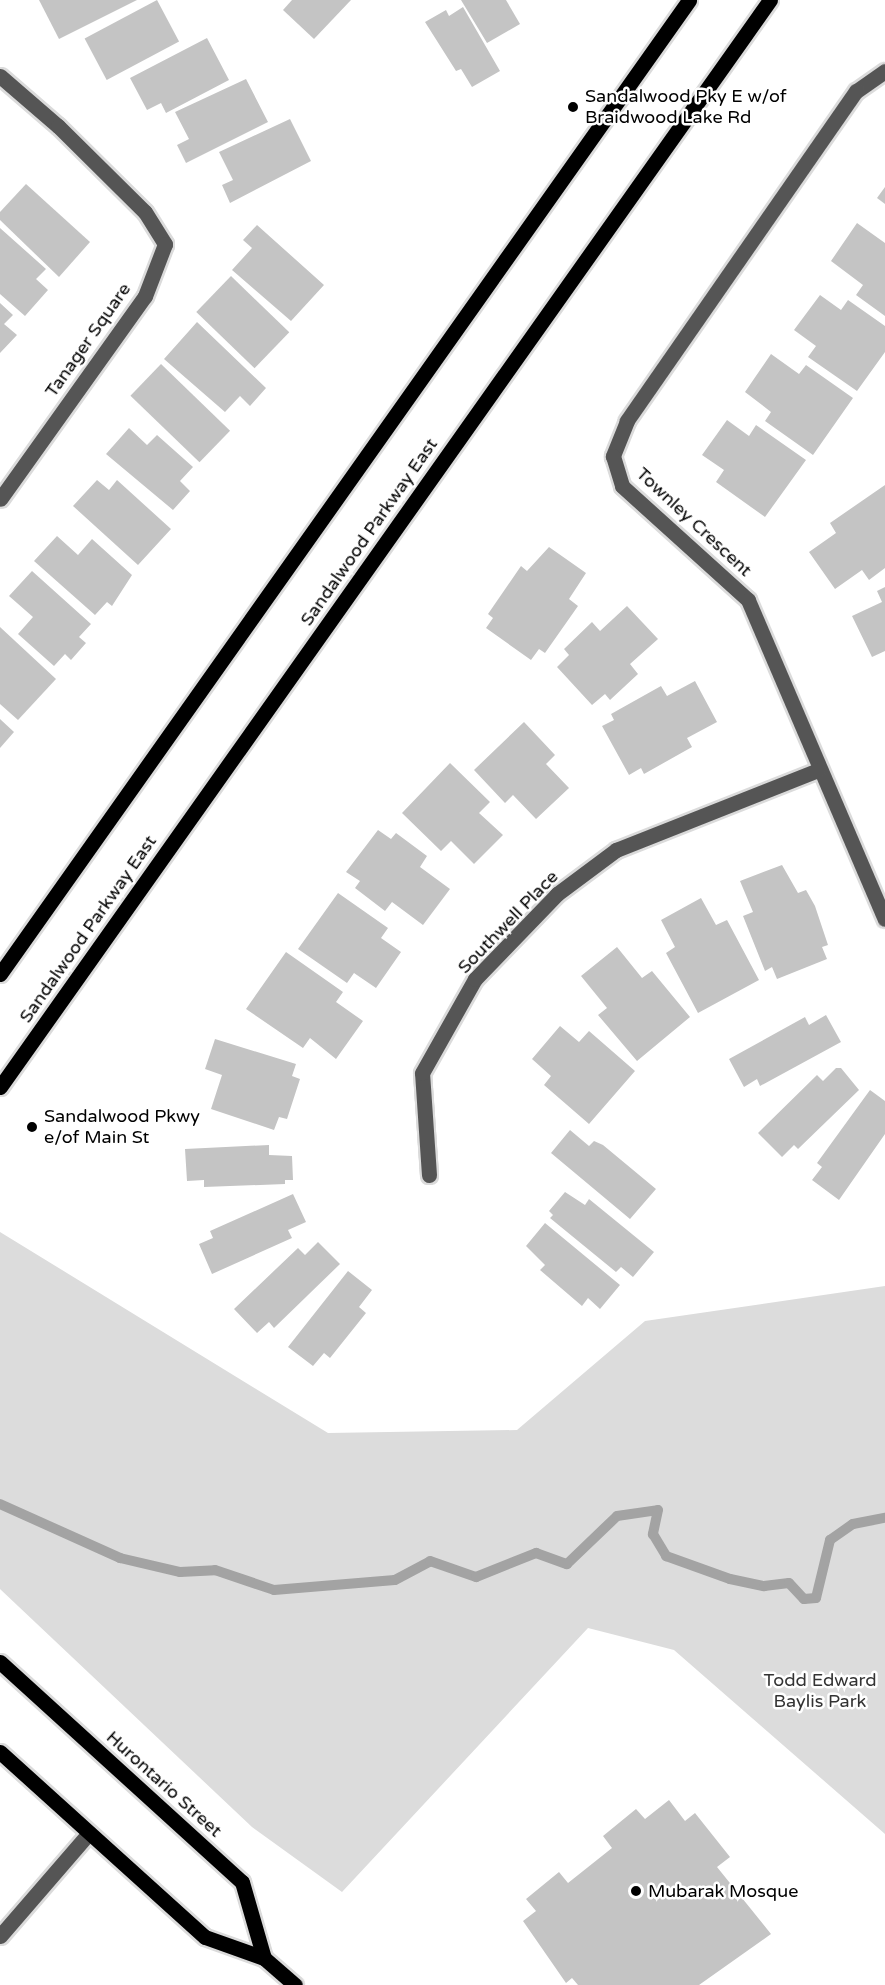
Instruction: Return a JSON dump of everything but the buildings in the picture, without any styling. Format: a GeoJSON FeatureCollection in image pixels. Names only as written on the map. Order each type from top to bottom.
{"type":"FeatureCollection","features":[{"type":"Feature","properties":{"kind":"main road"},"geometry":{"type":"LineString","coordinates":[[0,974],[688,0]]}},
{"type":"Feature","properties":{"kind":"main road","name":"Sandalwood Parkway East"},"geometry":{"type":"LineString","coordinates":[[0,1087],[770,0]]}},
{"type":"Feature","properties":{"kind":"main road","name":"Hurontario Street"},"geometry":{"type":"LineString","coordinates":[[0,1662],[242,1882],[264,1958]]}},
{"type":"Feature","properties":{"kind":"main road"},"geometry":{"type":"LineString","coordinates":[[0,1753],[205,1937],[264,1958],[295,1985]]}},
{"type":"Feature","properties":{"kind":"street","name":"Townley Crescent"},"geometry":{"type":"LineString","coordinates":[[885,71],[856,91],[627,421],[612,456],[622,486],[748,600],[818,770],[885,919]]}},
{"type":"Feature","properties":{"kind":"street","name":"Tanager Square"},"geometry":{"type":"LineString","coordinates":[[0,76],[58,126],[145,212],[165,244],[145,296],[0,499]]}},
{"type":"Feature","properties":{"kind":"street","name":"Southwell Place"},"geometry":{"type":"LineString","coordinates":[[429,1175],[422,1073],[475,980],[556,894],[616,850],[818,770]]}},
{"type":"Feature","properties":{"kind":"street"},"geometry":{"type":"LineString","coordinates":[[0,1936],[89,1833]]}},
{"type":"Feature","properties":{"kind":"green space","name":"Todd Edward Baylis Park"},"geometry":{"type":"Polygon","coordinates":[[[0,1232],[328,1433],[517,1430],[645,1321],[885,1286],[885,1834],[674,1650],[588,1628],[342,1892],[252,1827],[0,1589],[0,1232]]]}},
{"type":"Feature","properties":{"kind":"waterway"},"geometry":{"type":"LineString","coordinates":[[0,1504],[120,1558],[180,1572],[215,1570],[274,1590],[395,1580],[430,1561],[476,1577],[536,1553],[567,1564],[617,1516],[658,1510],[653,1534],[666,1556],[730,1579],[764,1586],[789,1583],[804,1599],[816,1598],[830,1540],[853,1524],[885,1518]]}},
{"type":"Feature","properties":{"kind":"place","name":"Sandalwood Pky E w/of Braidwood Lake Rd"},"geometry":{"type":"Point","coordinates":[573,107]}},
{"type":"Feature","properties":{"kind":"place","name":"Sandalwood Pkwy e/of Main St"},"geometry":{"type":"Point","coordinates":[32,1127]}},
{"type":"Feature","properties":{"kind":"place","name":"Mubarak Mosque"},"geometry":{"type":"Point","coordinates":[636,1891]}}]}
